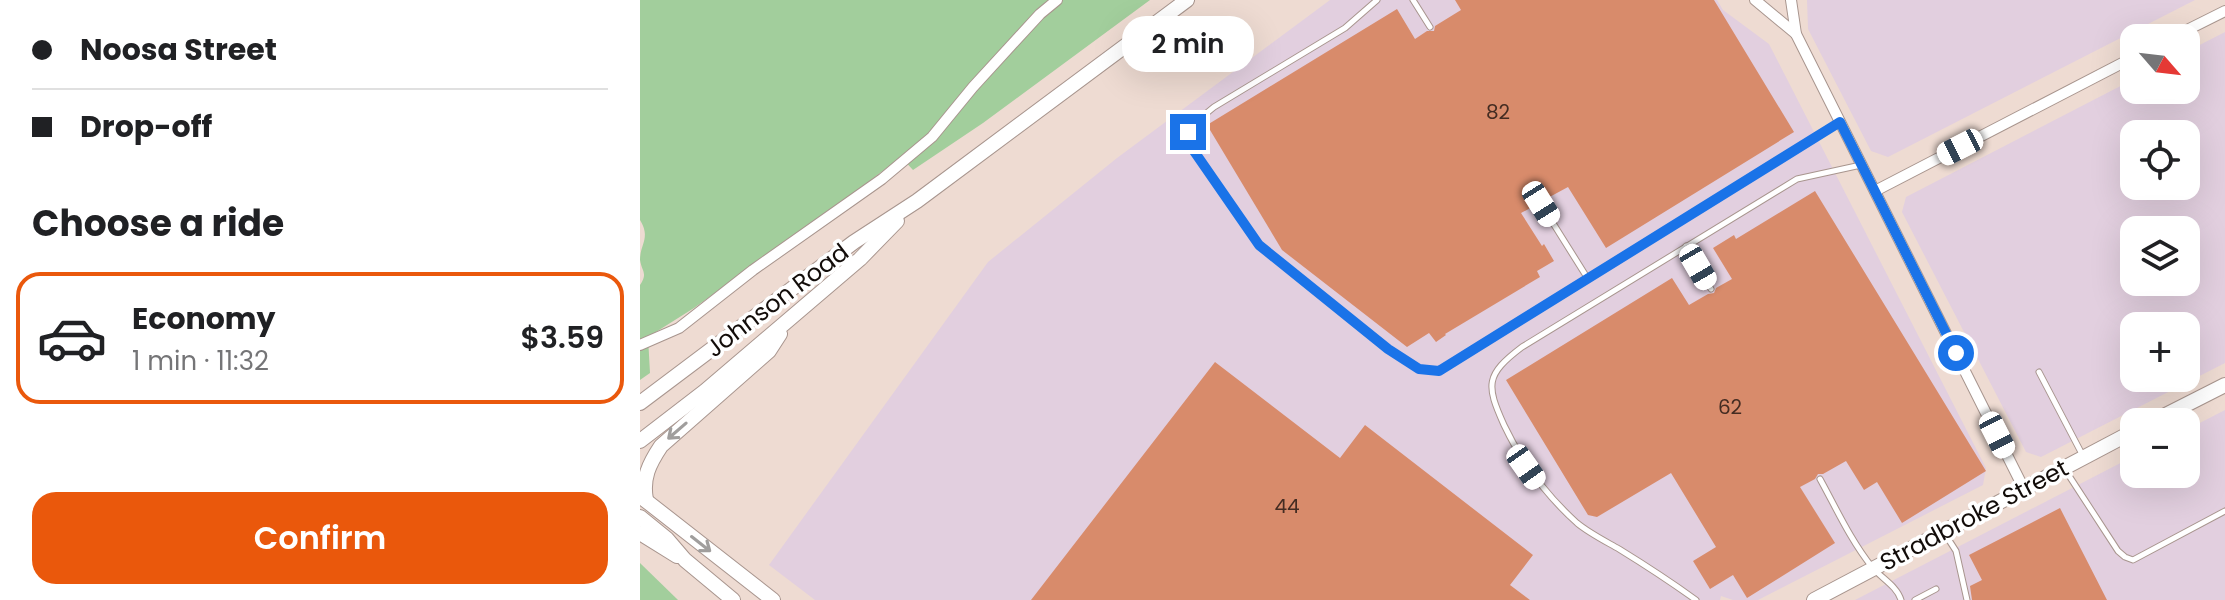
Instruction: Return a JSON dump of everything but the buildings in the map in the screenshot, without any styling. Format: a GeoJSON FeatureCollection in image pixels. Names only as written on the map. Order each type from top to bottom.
{"type":"FeatureCollection","features":[{"type":"Feature","properties":{"kind":"main road","name":"Johnson Road"},"geometry":{"type":"LineString","coordinates":[[640,403],[854,242],[917,201],[1187,0]]}},
{"type":"Feature","properties":{"kind":"main road","name":"Johnson Road"},"geometry":{"type":"LineString","coordinates":[[640,441],[705,391],[860,259],[917,201]]}},
{"type":"Feature","properties":{"kind":"main road","name":"Johnson Road"},"geometry":{"type":"LineString","coordinates":[[643,498],[649,464],[661,446],[769,351],[791,318]]}},
{"type":"Feature","properties":{"kind":"main road"},"geometry":{"type":"LineString","coordinates":[[2180,408],[2225,385]]}},
{"type":"Feature","properties":{"kind":"main road","name":"Stradbroke Street"},"geometry":{"type":"LineString","coordinates":[[1814,600],[2120,438]]}},
{"type":"Feature","properties":{"kind":"main road"},"geometry":{"type":"LineString","coordinates":[[643,498],[773,600]]}},
{"type":"Feature","properties":{"kind":"main road"},"geometry":{"type":"LineString","coordinates":[[640,517],[733,600]]}},
{"type":"Feature","properties":{"kind":"main road"},"geometry":{"type":"LineString","coordinates":[[640,533],[685,560]]}},
{"type":"Feature","properties":{"kind":"street"},"geometry":{"type":"LineString","coordinates":[[640,345],[679,328],[753,270],[892,171],[932,137],[983,76],[1040,14],[1057,0]]}},
{"type":"Feature","properties":{"kind":"street"},"geometry":{"type":"LineString","coordinates":[[1755,0],[1796,34]]}},
{"type":"Feature","properties":{"kind":"street"},"geometry":{"type":"LineString","coordinates":[[1791,0],[1796,34],[2024,489]]}},
{"type":"Feature","properties":{"kind":"street"},"geometry":{"type":"LineString","coordinates":[[2199,24],[2225,11]]}},
{"type":"Feature","properties":{"kind":"street"},"geometry":{"type":"LineString","coordinates":[[1875,191],[2120,64]]}},
{"type":"Feature","properties":{"kind":"lane"},"geometry":{"type":"LineString","coordinates":[[1377,0],[1345,28],[1214,107],[1188,132],[1187,141],[1259,245],[1388,349],[1419,369],[1439,371],[1840,122]]}},
{"type":"Feature","properties":{"kind":"lane"},"geometry":{"type":"LineString","coordinates":[[1413,0],[1430,27]]}},
{"type":"Feature","properties":{"kind":"lane"},"geometry":{"type":"LineString","coordinates":[[1696,600],[1579,524],[1537,481],[1516,452],[1494,401],[1491,385],[1495,372],[1504,360],[1522,347],[1797,179],[1862,165]]}},
{"type":"Feature","properties":{"kind":"lane"},"geometry":{"type":"LineString","coordinates":[[1541,204],[1588,279]]}},
{"type":"Feature","properties":{"kind":"lane"},"geometry":{"type":"LineString","coordinates":[[1686,246],[1711,289]]}},
{"type":"Feature","properties":{"kind":"lane"},"geometry":{"type":"LineString","coordinates":[[2039,372],[2083,457]]}},
{"type":"Feature","properties":{"kind":"lane"},"geometry":{"type":"LineString","coordinates":[[2064,468],[2118,551],[2133,560],[2225,511]]}},
{"type":"Feature","properties":{"kind":"lane"},"geometry":{"type":"LineString","coordinates":[[1820,479],[1861,551],[1901,600]]}},
{"type":"Feature","properties":{"kind":"lane"},"geometry":{"type":"LineString","coordinates":[[1943,532],[1956,551],[1967,600]]}},
{"type":"Feature","properties":{"kind":"lane"},"geometry":{"type":"LineString","coordinates":[[1915,600],[1936,589]]}},
{"type":"Feature","properties":{"kind":"shaded area"},"geometry":{"type":"Polygon","coordinates":[[[1330,0],[1717,0],[1723,10],[1769,44],[1986,468],[1983,485],[1758,600],[1733,600],[1721,596],[1720,600],[815,600],[769,565],[988,262],[1117,158],[1330,0]]]}},
{"type":"Feature","properties":{"kind":"shaded area"},"geometry":{"type":"Polygon","coordinates":[[[1807,0],[2195,0],[2148,24],[2120,24],[2120,38],[1888,157],[1871,151],[1808,29],[1807,0]]]}},
{"type":"Feature","properties":{"kind":"shaded area"},"geometry":{"type":"Polygon","coordinates":[[[2225,32],[2225,363],[2200,376],[2200,312],[2120,312],[2120,392],[2168,392],[2137,408],[2120,408],[2120,417],[2041,457],[2026,452],[1902,212],[1906,197],[2120,86],[2120,104],[2200,104],[2200,45],[2225,32]]]}},
{"type":"Feature","properties":{"kind":"shaded area"},"geometry":{"type":"Polygon","coordinates":[[[2225,410],[2225,600],[1855,600],[2120,463],[2120,488],[2200,488],[2200,423],[2225,410]]]}},
{"type":"Feature","properties":{"kind":"green space"},"geometry":{"type":"Polygon","coordinates":[[[640,0],[1150,0],[983,123],[913,170],[901,157],[694,308],[648,337],[650,373],[640,380],[640,285],[644,275],[640,254],[645,236],[640,220],[640,0]]]}},
{"type":"Feature","properties":{"kind":"green space"},"geometry":{"type":"Polygon","coordinates":[[[640,563],[678,600],[640,600],[640,563]]]}},
{"type":"Feature","properties":{"kind":"route"},"geometry":{"type":"LineString","coordinates":[[1188,132],[1187,141],[1259,245],[1388,349],[1419,369],[1439,371],[1840,122],[1956,353]]}}]}
